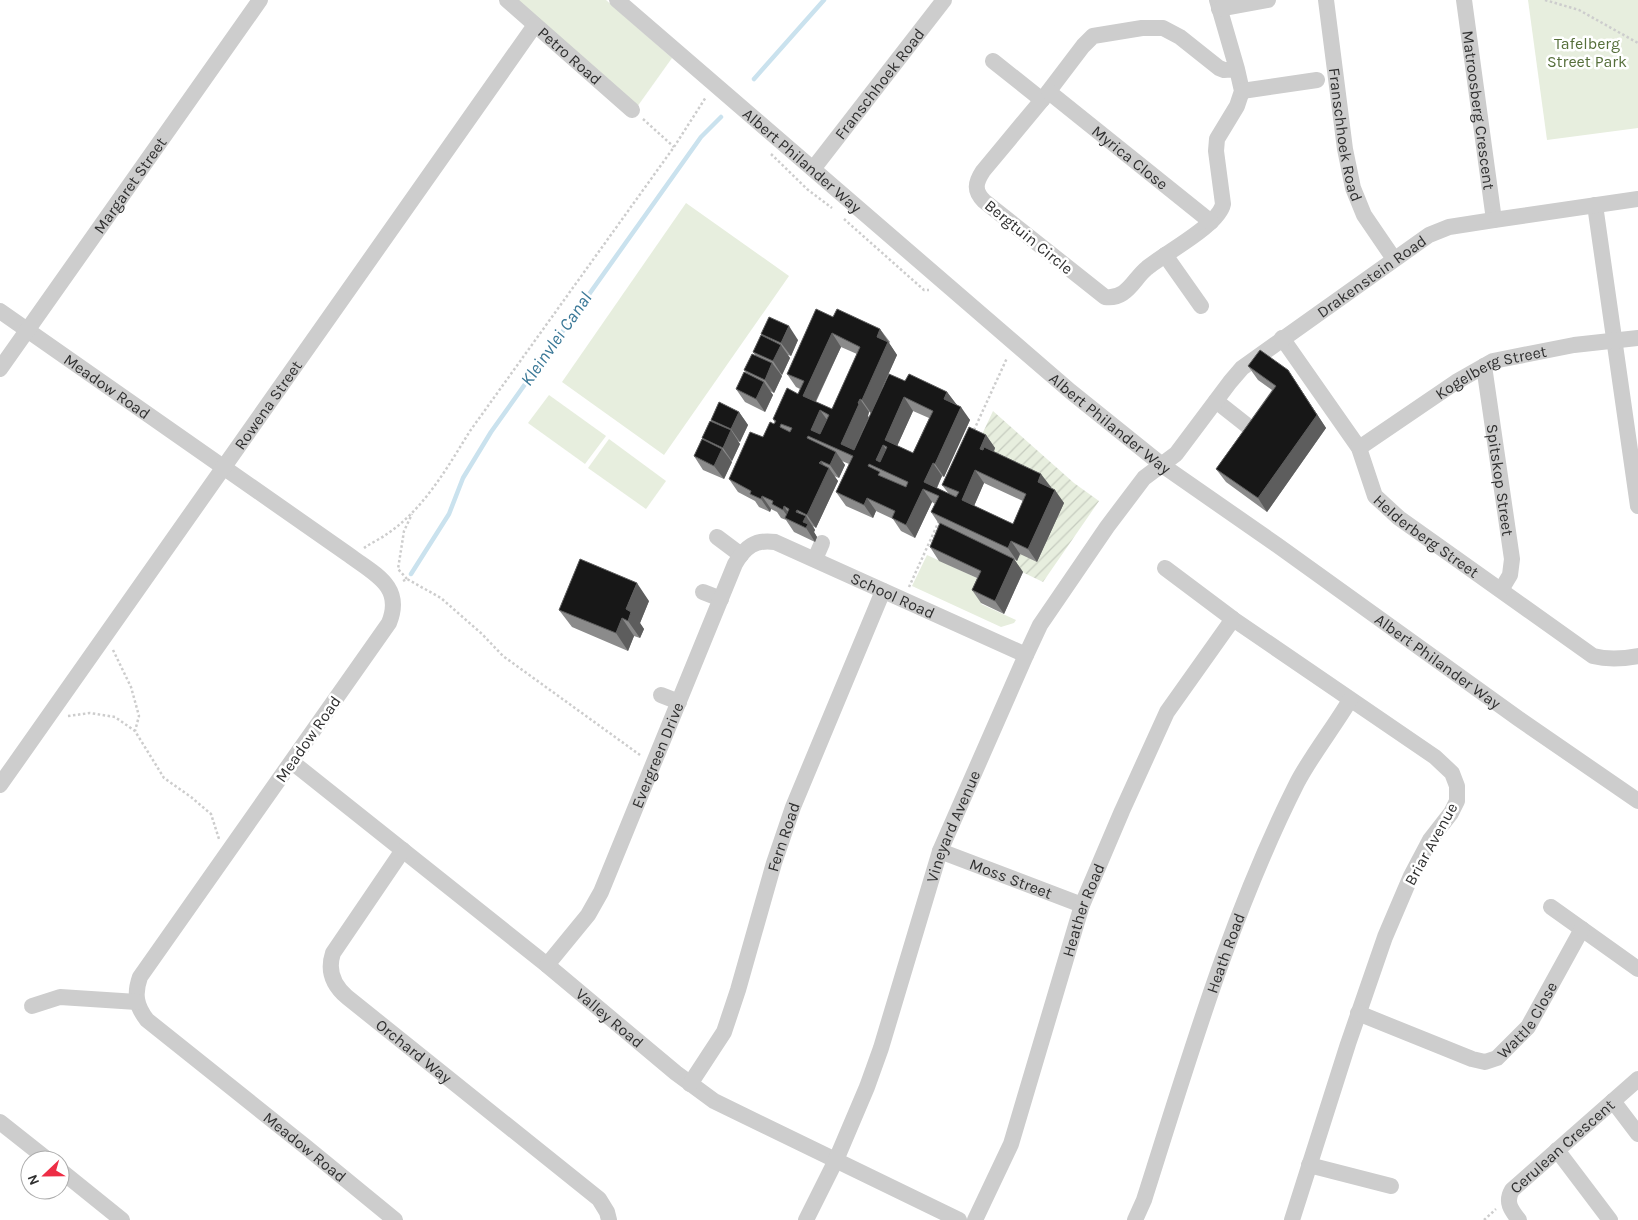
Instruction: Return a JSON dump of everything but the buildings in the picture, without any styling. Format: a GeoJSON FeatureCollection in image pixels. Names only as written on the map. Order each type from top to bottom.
{"type":"FeatureCollection","features":[{"type":"Feature","properties":{"kind":"street","name":"Margaret Street"},"geometry":{"type":"LineString","coordinates":[[0,369],[260,0]]}},
{"type":"Feature","properties":{"kind":"street","name":"Petro Road"},"geometry":{"type":"LineString","coordinates":[[507,0],[632,110]]}},
{"type":"Feature","properties":{"kind":"street","name":"Albert Philander Way"},"geometry":{"type":"LineString","coordinates":[[617,0],[715,93],[747,113],[1070,391],[1162,465],[1519,719],[1638,801]]}},
{"type":"Feature","properties":{"kind":"street","name":"Franschhoek Road"},"geometry":{"type":"LineString","coordinates":[[812,169],[944,0]]}},
{"type":"Feature","properties":{"kind":"street"},"geometry":{"type":"LineString","coordinates":[[1268,0],[1218,4],[1242,91],[1317,80]]}},
{"type":"Feature","properties":{"kind":"street","name":"Franschhoek Road"},"geometry":{"type":"LineString","coordinates":[[1326,0],[1346,150],[1353,188],[1364,215],[1394,259]]}},
{"type":"Feature","properties":{"kind":"street","name":"Matroosberg Crescent"},"geometry":{"type":"LineString","coordinates":[[1464,0],[1494,220]]}},
{"type":"Feature","properties":{"kind":"street","name":"Rowena Street"},"geometry":{"type":"LineString","coordinates":[[0,785],[535,25]]}},
{"type":"Feature","properties":{"kind":"street","name":"Bergtuin Circle"},"geometry":{"type":"LineString","coordinates":[[1237,69],[1224,70],[1219,68],[1168,30],[1157,27],[1093,36],[979,176],[976,186],[980,198],[1105,297],[1114,298],[1122,294],[1145,270],[1211,222],[1220,212],[1223,204],[1216,151],[1217,138],[1237,106],[1242,91]]}},
{"type":"Feature","properties":{"kind":"street","name":"Myrica Close"},"geometry":{"type":"LineString","coordinates":[[993,61],[1045,96],[1211,222]]}},
{"type":"Feature","properties":{"kind":"street","name":"Drakenstein Road"},"geometry":{"type":"LineString","coordinates":[[1162,465],[1176,454],[1242,368],[1429,235],[1438,231],[1494,220],[1638,199]]}},
{"type":"Feature","properties":{"kind":"street"},"geometry":{"type":"LineString","coordinates":[[1595,205],[1616,341],[1638,506]]}},
{"type":"Feature","properties":{"kind":"street"},"geometry":{"type":"LineString","coordinates":[[1165,254],[1201,306]]}},
{"type":"Feature","properties":{"kind":"street","name":"Meadow Road"},"geometry":{"type":"LineString","coordinates":[[0,311],[223,469],[349,555],[383,580],[390,588],[394,607],[389,623],[140,977],[136,991],[141,1013],[147,1020],[395,1220]]}},
{"type":"Feature","properties":{"kind":"street","name":"Helderberg Street"},"geometry":{"type":"LineString","coordinates":[[1282,338],[1359,448],[1373,491],[1378,500],[1399,518],[1594,656],[1606,659],[1638,656]]}},
{"type":"Feature","properties":{"kind":"street","name":"Kogelberg Street"},"geometry":{"type":"LineString","coordinates":[[1359,448],[1456,382],[1493,362],[1574,345],[1638,338]]}},
{"type":"Feature","properties":{"kind":"street","name":"Spitskop Street"},"geometry":{"type":"LineString","coordinates":[[1484,366],[1512,559],[1510,575],[1501,590]]}},
{"type":"Feature","properties":{"kind":"street"},"geometry":{"type":"LineString","coordinates":[[1216,401],[1254,431]]}},
{"type":"Feature","properties":{"kind":"street","name":"Vineyard Avenue"},"geometry":{"type":"LineString","coordinates":[[806,1220],[836,1160],[867,1087],[881,1048],[940,851],[1040,625],[1107,527],[1144,478],[1162,465]]}},
{"type":"Feature","properties":{"kind":"street"},"geometry":{"type":"LineString","coordinates":[[717,538],[741,555]]}},
{"type":"Feature","properties":{"kind":"street","name":"School Road"},"geometry":{"type":"LineString","coordinates":[[758,542],[775,542],[1026,655]]}},
{"type":"Feature","properties":{"kind":"street","name":"Evergreen Drive"},"geometry":{"type":"LineString","coordinates":[[546,965],[588,915],[598,898],[735,564],[745,549],[758,542]]}},
{"type":"Feature","properties":{"kind":"street"},"geometry":{"type":"LineString","coordinates":[[815,559],[822,543]]}},
{"type":"Feature","properties":{"kind":"street","name":"Briar Avenue"},"geometry":{"type":"LineString","coordinates":[[1165,568],[1233,619],[1434,756],[1452,773],[1457,786],[1457,801],[1451,814],[1430,840],[1411,876],[1385,937],[1358,1013],[1292,1220]]}},
{"type":"Feature","properties":{"kind":"street","name":"Fern Road"},"geometry":{"type":"LineString","coordinates":[[690,1084],[726,1025],[738,990],[774,863],[793,807],[883,591]]}},
{"type":"Feature","properties":{"kind":"street"},"geometry":{"type":"LineString","coordinates":[[703,592],[721,599]]}},
{"type":"Feature","properties":{"kind":"street","name":"Heather Road"},"geometry":{"type":"LineString","coordinates":[[975,1220],[1011,1144],[1082,905],[1122,811],[1167,712],[1233,619]]}},
{"type":"Feature","properties":{"kind":"street"},"geometry":{"type":"LineString","coordinates":[[661,695],[679,702]]}},
{"type":"Feature","properties":{"kind":"street","name":"Heath Road"},"geometry":{"type":"LineString","coordinates":[[1135,1220],[1144,1200],[1214,980],[1257,869],[1298,781],[1350,700]]}},
{"type":"Feature","properties":{"kind":"street","name":"Valley Road"},"geometry":{"type":"LineString","coordinates":[[292,762],[714,1102],[959,1220]]}},
{"type":"Feature","properties":{"kind":"street","name":"Orchard Way"},"geometry":{"type":"LineString","coordinates":[[403,850],[333,953],[330,963],[336,987],[599,1199],[607,1212],[609,1220]]}},
{"type":"Feature","properties":{"kind":"street","name":"Moss Street"},"geometry":{"type":"LineString","coordinates":[[940,851],[1082,905]]}},
{"type":"Feature","properties":{"kind":"street"},"geometry":{"type":"LineString","coordinates":[[1551,907],[1638,969]]}},
{"type":"Feature","properties":{"kind":"street","name":"Wattle Close"},"geometry":{"type":"LineString","coordinates":[[1358,1013],[1472,1059],[1485,1062],[1497,1058],[1528,1026],[1582,929]]}},
{"type":"Feature","properties":{"kind":"street"},"geometry":{"type":"LineString","coordinates":[[32,1006],[60,997],[137,1002]]}},
{"type":"Feature","properties":{"kind":"street","name":"Cerulean Crescent"},"geometry":{"type":"LineString","coordinates":[[1519,1220],[1508,1203],[1509,1194],[1638,1079]]}},
{"type":"Feature","properties":{"kind":"street"},"geometry":{"type":"LineString","coordinates":[[1613,1101],[1638,1134]]}},
{"type":"Feature","properties":{"kind":"street"},"geometry":{"type":"LineString","coordinates":[[0,1122],[35,1150]]}},
{"type":"Feature","properties":{"kind":"street"},"geometry":{"type":"LineString","coordinates":[[1557,1150],[1610,1220]]}},
{"type":"Feature","properties":{"kind":"street"},"geometry":{"type":"LineString","coordinates":[[1309,1165],[1391,1186]]}},
{"type":"Feature","properties":{"kind":"street"},"geometry":{"type":"LineString","coordinates":[[70,1178],[122,1220]]}},
{"type":"Feature","properties":{"kind":"path"},"geometry":{"type":"LineString","coordinates":[[1545,0],[1579,10],[1638,43]]}},
{"type":"Feature","properties":{"kind":"path"},"geometry":{"type":"LineString","coordinates":[[655,762],[640,755],[503,656],[482,634],[441,598],[407,579],[398,569],[404,531],[413,513],[442,475],[470,431],[674,147],[715,93]]}},
{"type":"Feature","properties":{"kind":"path"},"geometry":{"type":"LineString","coordinates":[[632,110],[674,147]]}},
{"type":"Feature","properties":{"kind":"path"},"geometry":{"type":"LineString","coordinates":[[974,430],[1008,355]]}},
{"type":"Feature","properties":{"kind":"path"},"geometry":{"type":"LineString","coordinates":[[349,555],[387,534],[413,513]]}},
{"type":"Feature","properties":{"kind":"path"},"geometry":{"type":"LineString","coordinates":[[903,600],[941,517]]}},
{"type":"Feature","properties":{"kind":"path"},"geometry":{"type":"LineString","coordinates":[[390,588],[407,579]]}},
{"type":"Feature","properties":{"kind":"path"},"geometry":{"type":"LineString","coordinates":[[104,638],[111,646],[131,687],[139,716],[135,731]]}},
{"type":"Feature","properties":{"kind":"path"},"geometry":{"type":"LineString","coordinates":[[52,712],[59,717],[90,713],[115,718],[135,731],[164,778],[191,796],[211,814],[226,857]]}},
{"type":"Feature","properties":{"kind":"green space"},"geometry":{"type":"Polygon","coordinates":[[[515,0],[606,0],[672,58],[637,107],[515,0]]]}},
{"type":"Feature","properties":{"kind":"green space","name":"Tafelberg Street Park"},"geometry":{"type":"Polygon","coordinates":[[[1528,0],[1638,0],[1638,128],[1547,140],[1528,0]]]}},
{"type":"Feature","properties":{"kind":"green space"},"geometry":{"type":"Polygon","coordinates":[[[686,203],[789,276],[664,455],[562,382],[686,203]]]}},
{"type":"Feature","properties":{"kind":"green space"},"geometry":{"type":"Polygon","coordinates":[[[549,395],[606,436],[585,464],[528,423],[549,395]]]}},
{"type":"Feature","properties":{"kind":"green space"},"geometry":{"type":"Polygon","coordinates":[[[993,411],[1074,483],[1099,501],[1043,582],[1012,567],[1015,560],[1017,561],[1020,554],[1064,503],[993,461],[979,441],[993,411]]]}},
{"type":"Feature","properties":{"kind":"green space"},"geometry":{"type":"Polygon","coordinates":[[[609,439],[666,481],[646,509],[588,468],[609,439]]]}},
{"type":"Feature","properties":{"kind":"green space"},"geometry":{"type":"Polygon","coordinates":[[[927,555],[990,584],[981,604],[1016,620],[1014,623],[1001,627],[912,586],[927,555]]]}},
{"type":"Feature","properties":{"kind":"waterway","name":"Kleinvlei Canal"},"geometry":{"type":"LineString","coordinates":[[754,79],[824,0]]}},
{"type":"Feature","properties":{"kind":"waterway","name":"Kleinvlei Canal"},"geometry":{"type":"LineString","coordinates":[[411,574],[449,514],[463,478],[491,432],[701,137],[721,117]]}}]}
